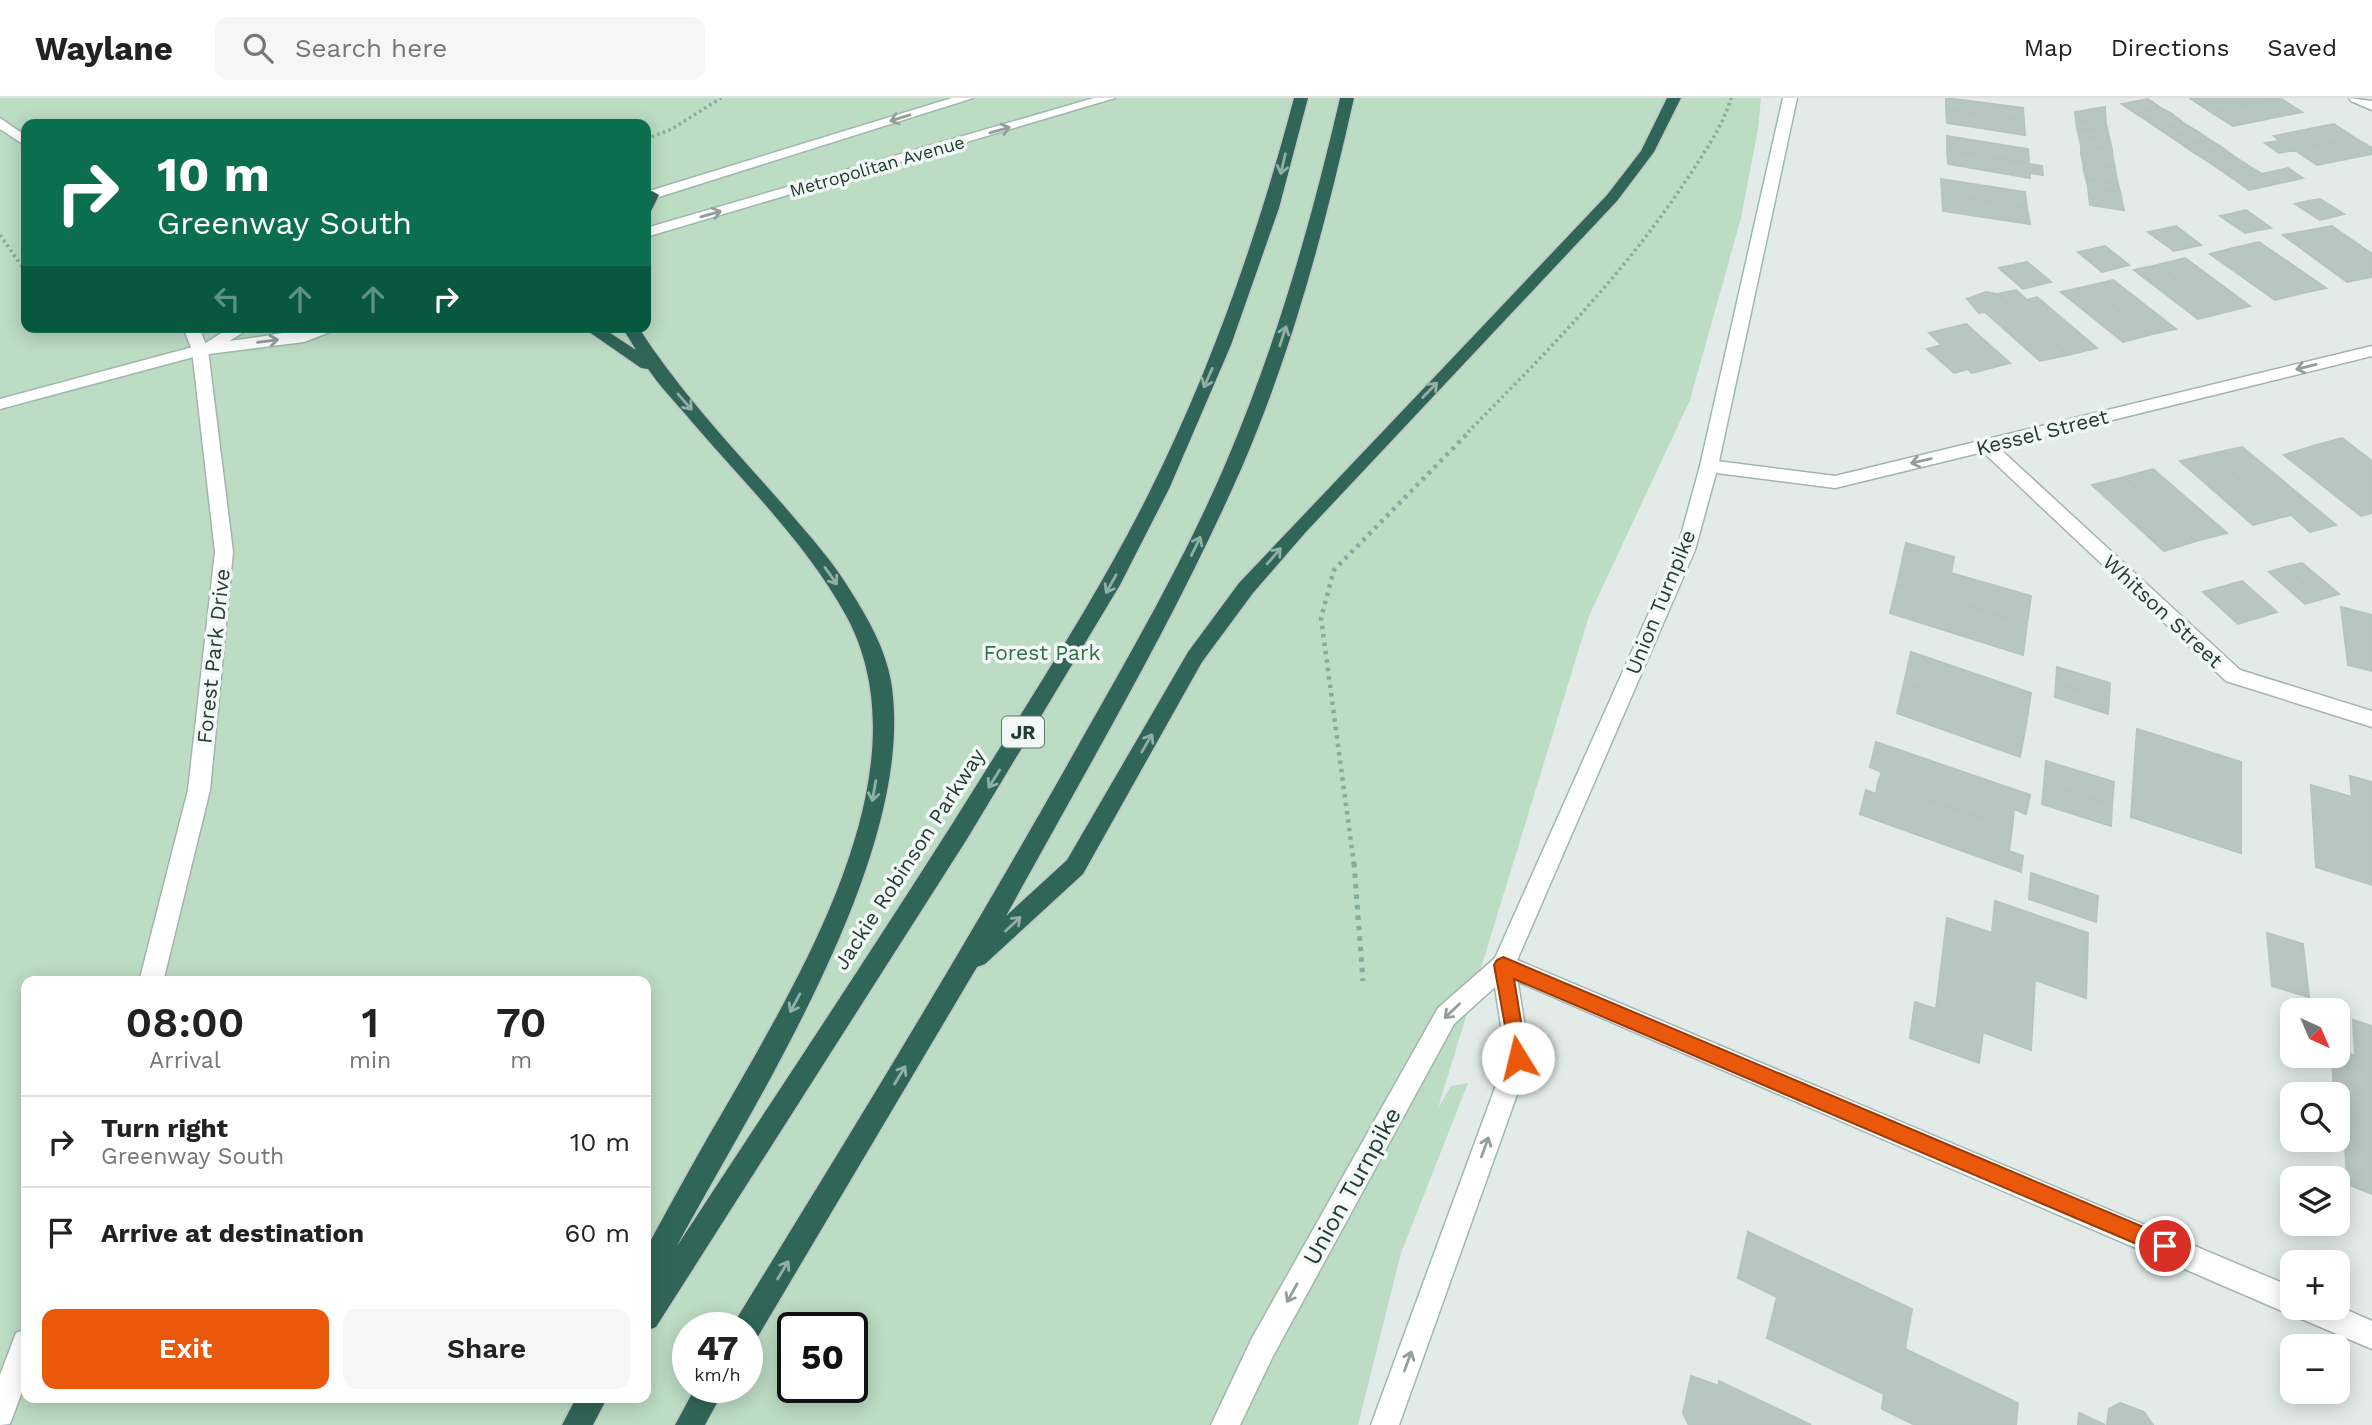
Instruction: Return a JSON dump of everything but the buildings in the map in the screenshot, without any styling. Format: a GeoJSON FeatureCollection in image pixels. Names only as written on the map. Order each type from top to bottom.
{"type":"FeatureCollection","features":[{"type":"Feature","properties":{"kind":"highway","name":"Jackie Robinson Parkway"},"geometry":{"type":"LineString","coordinates":[[651,1309],[959,834],[1075,648],[1125,559],[1160,489],[1223,345],[1268,221],[1301,98]]}},
{"type":"Feature","properties":{"kind":"highway"},"geometry":{"type":"LineString","coordinates":[[757,1312],[963,971],[1177,587],[1234,465],[1259,404],[1306,268],[1347,98]]}},
{"type":"Feature","properties":{"kind":"highway"},"geometry":{"type":"LineString","coordinates":[[963,971],[1075,867],[1195,657],[1246,588],[1299,527],[1612,198],[1647,152],[1674,98]]}},
{"type":"Feature","properties":{"kind":"highway"},"geometry":{"type":"LineString","coordinates":[[599,333],[659,371]]}},
{"type":"Feature","properties":{"kind":"highway"},"geometry":{"type":"LineString","coordinates":[[633,333],[659,371],[827,569],[847,598],[874,656],[881,683],[882,737],[871,809],[857,859],[824,944],[797,1002],[651,1266]]}},
{"type":"Feature","properties":{"kind":"highway"},"geometry":{"type":"LineString","coordinates":[[563,1425],[575,1403]]}},
{"type":"Feature","properties":{"kind":"highway"},"geometry":{"type":"LineString","coordinates":[[576,1425],[590,1403]]}},
{"type":"Feature","properties":{"kind":"highway"},"geometry":{"type":"LineString","coordinates":[[689,1425],[703,1403]]}},
{"type":"Feature","properties":{"kind":"main road","name":"Metropolitan Avenue"},"geometry":{"type":"LineString","coordinates":[[651,199],[966,98]]}},
{"type":"Feature","properties":{"kind":"main road","name":"Metropolitan Avenue"},"geometry":{"type":"LineString","coordinates":[[651,232],[1108,98]]}},
{"type":"Feature","properties":{"kind":"main road","name":"Union Turnpike"},"geometry":{"type":"LineString","coordinates":[[1225,1425],[1262,1348],[1446,1016],[1503,965],[1686,550],[1709,466],[1790,98]]}},
{"type":"Feature","properties":{"kind":"main road"},"geometry":{"type":"LineString","coordinates":[[2356,98],[2372,106]]}},
{"type":"Feature","properties":{"kind":"main road"},"geometry":{"type":"LineString","coordinates":[[0,122],[21,138]]}},
{"type":"Feature","properties":{"kind":"main road","name":"Forest Park Drive"},"geometry":{"type":"LineString","coordinates":[[152,976],[199,790],[224,552],[200,350],[193,333]]}},
{"type":"Feature","properties":{"kind":"main road"},"geometry":{"type":"LineString","coordinates":[[200,350],[233,333]]}},
{"type":"Feature","properties":{"kind":"main road"},"geometry":{"type":"LineString","coordinates":[[0,404],[200,350],[304,337],[316,333]]}},
{"type":"Feature","properties":{"kind":"main road","name":"Kessel Street"},"geometry":{"type":"LineString","coordinates":[[1709,466],[1835,482],[2372,351]]}},
{"type":"Feature","properties":{"kind":"main road","name":"Whitson Street"},"geometry":{"type":"LineString","coordinates":[[1987,446],[2233,676],[2372,719]]}},
{"type":"Feature","properties":{"kind":"main road"},"geometry":{"type":"LineString","coordinates":[[1503,965],[2280,1296]]}},
{"type":"Feature","properties":{"kind":"main road"},"geometry":{"type":"LineString","coordinates":[[1385,1425],[1518,1058],[1503,965]]}},
{"type":"Feature","properties":{"kind":"main road"},"geometry":{"type":"LineString","coordinates":[[2338,1320],[2372,1335]]}},
{"type":"Feature","properties":{"kind":"main road"},"geometry":{"type":"LineString","coordinates":[[0,1414],[21,1357]]}},
{"type":"Feature","properties":{"kind":"path"},"geometry":{"type":"LineString","coordinates":[[651,137],[672,129],[720,98]]}},
{"type":"Feature","properties":{"kind":"path"},"geometry":{"type":"LineString","coordinates":[[1363,981],[1354,859],[1321,618],[1334,570],[1585,313],[1673,201],[1725,120],[1731,98]]}},
{"type":"Feature","properties":{"kind":"path"},"geometry":{"type":"LineString","coordinates":[[0,235],[21,265]]}},
{"type":"Feature","properties":{"kind":"green space","name":"Forest Park"},"geometry":{"type":"Polygon","coordinates":[[[0,98],[1761,98],[1758,129],[1741,218],[1690,400],[1589,616],[1438,1108],[1451,1086],[1468,1083],[1401,1253],[1358,1425],[0,1425],[0,98]]]}},
{"type":"Feature","properties":{"kind":"route"},"geometry":{"type":"LineString","coordinates":[[1518,1058],[1503,965],[2165,1246]]}}]}
